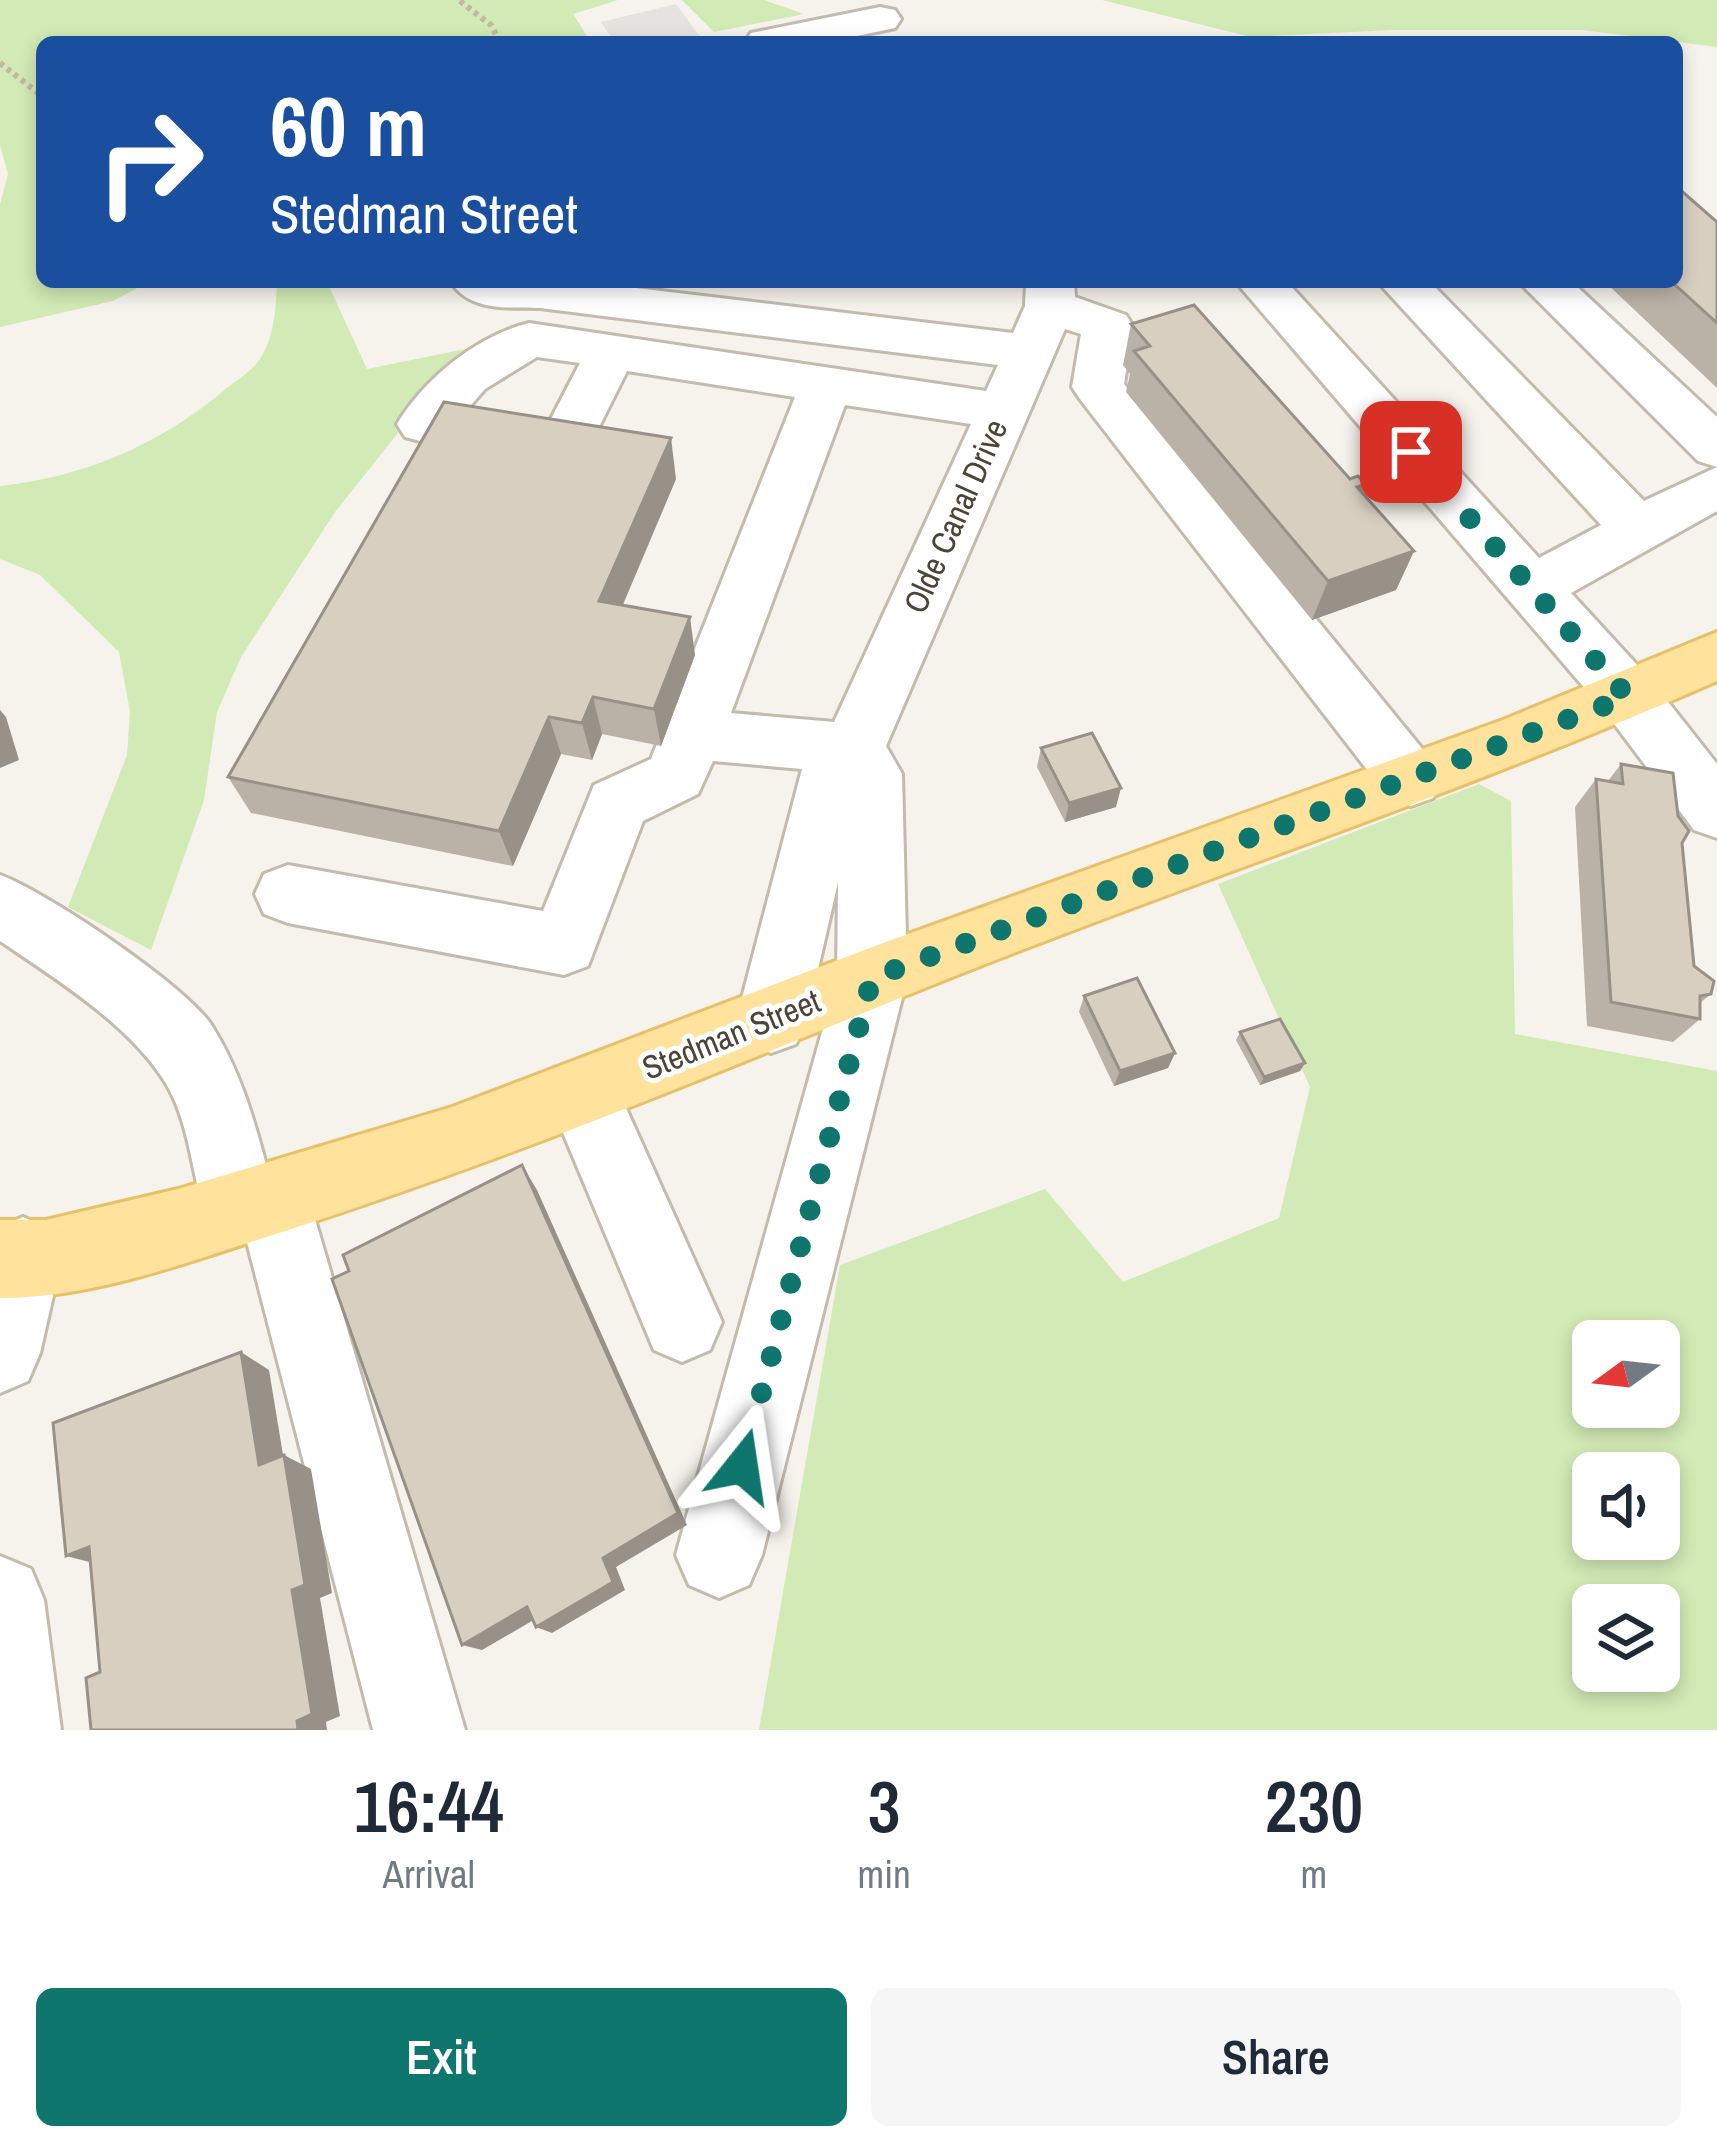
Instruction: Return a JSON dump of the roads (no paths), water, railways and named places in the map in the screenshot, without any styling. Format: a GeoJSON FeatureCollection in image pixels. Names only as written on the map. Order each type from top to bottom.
{"type":"FeatureCollection","features":[{"type":"Feature","properties":{"kind":"main road","name":"Stedman Street"},"geometry":{"type":"LineString","coordinates":[[11,1258],[46,1258],[256,1203],[452,1142],[872,978],[1628,697],[1717,656]]}},
{"type":"Feature","properties":{"kind":"street"},"geometry":{"type":"LineString","coordinates":[[839,0],[913,36]]}},
{"type":"Feature","properties":{"kind":"street"},"geometry":{"type":"LineString","coordinates":[[797,36],[880,20]]}},
{"type":"Feature","properties":{"kind":"street"},"geometry":{"type":"LineString","coordinates":[[486,288],[1043,313],[1108,326],[1098,387],[1411,780]]}},
{"type":"Feature","properties":{"kind":"street"},"geometry":{"type":"LineString","coordinates":[[1265,288],[1628,697],[1717,812]]}},
{"type":"Feature","properties":{"kind":"street"},"geometry":{"type":"LineString","coordinates":[[1408,288],[1638,530]]}},
{"type":"Feature","properties":{"kind":"street"},"geometry":{"type":"LineString","coordinates":[[1549,288],[1717,448]]}},
{"type":"Feature","properties":{"kind":"street","name":"Olde Canal Drive"},"geometry":{"type":"LineString","coordinates":[[771,1021],[830,776],[853,749],[1043,313]]}},
{"type":"Feature","properties":{"kind":"street"},"geometry":{"type":"LineString","coordinates":[[424,424],[467,377],[530,339],[1002,411]]}},
{"type":"Feature","properties":{"kind":"street"},"geometry":{"type":"LineString","coordinates":[[567,440],[610,352]]}},
{"type":"Feature","properties":{"kind":"street"},"geometry":{"type":"LineString","coordinates":[[288,894],[564,945],[617,804],[676,776],[826,385]]}},
{"type":"Feature","properties":{"kind":"street"},"geometry":{"type":"LineString","coordinates":[[1532,588],[1717,486]]}},
{"type":"Feature","properties":{"kind":"street"},"geometry":{"type":"LineString","coordinates":[[692,734],[853,749],[870,774],[872,978],[719,1555]]}},
{"type":"Feature","properties":{"kind":"street"},"geometry":{"type":"LineString","coordinates":[[0,904],[93,967],[184,1044],[256,1203],[419,1730]]}},
{"type":"Feature","properties":{"kind":"street"},"geometry":{"type":"LineString","coordinates":[[582,1093],[682,1322]]}},
{"type":"Feature","properties":{"kind":"street"},"geometry":{"type":"LineString","coordinates":[[0,1353],[11,1258]]}},
{"type":"Feature","properties":{"kind":"street"},"geometry":{"type":"LineString","coordinates":[[0,1600],[15,1730]]}}]}
